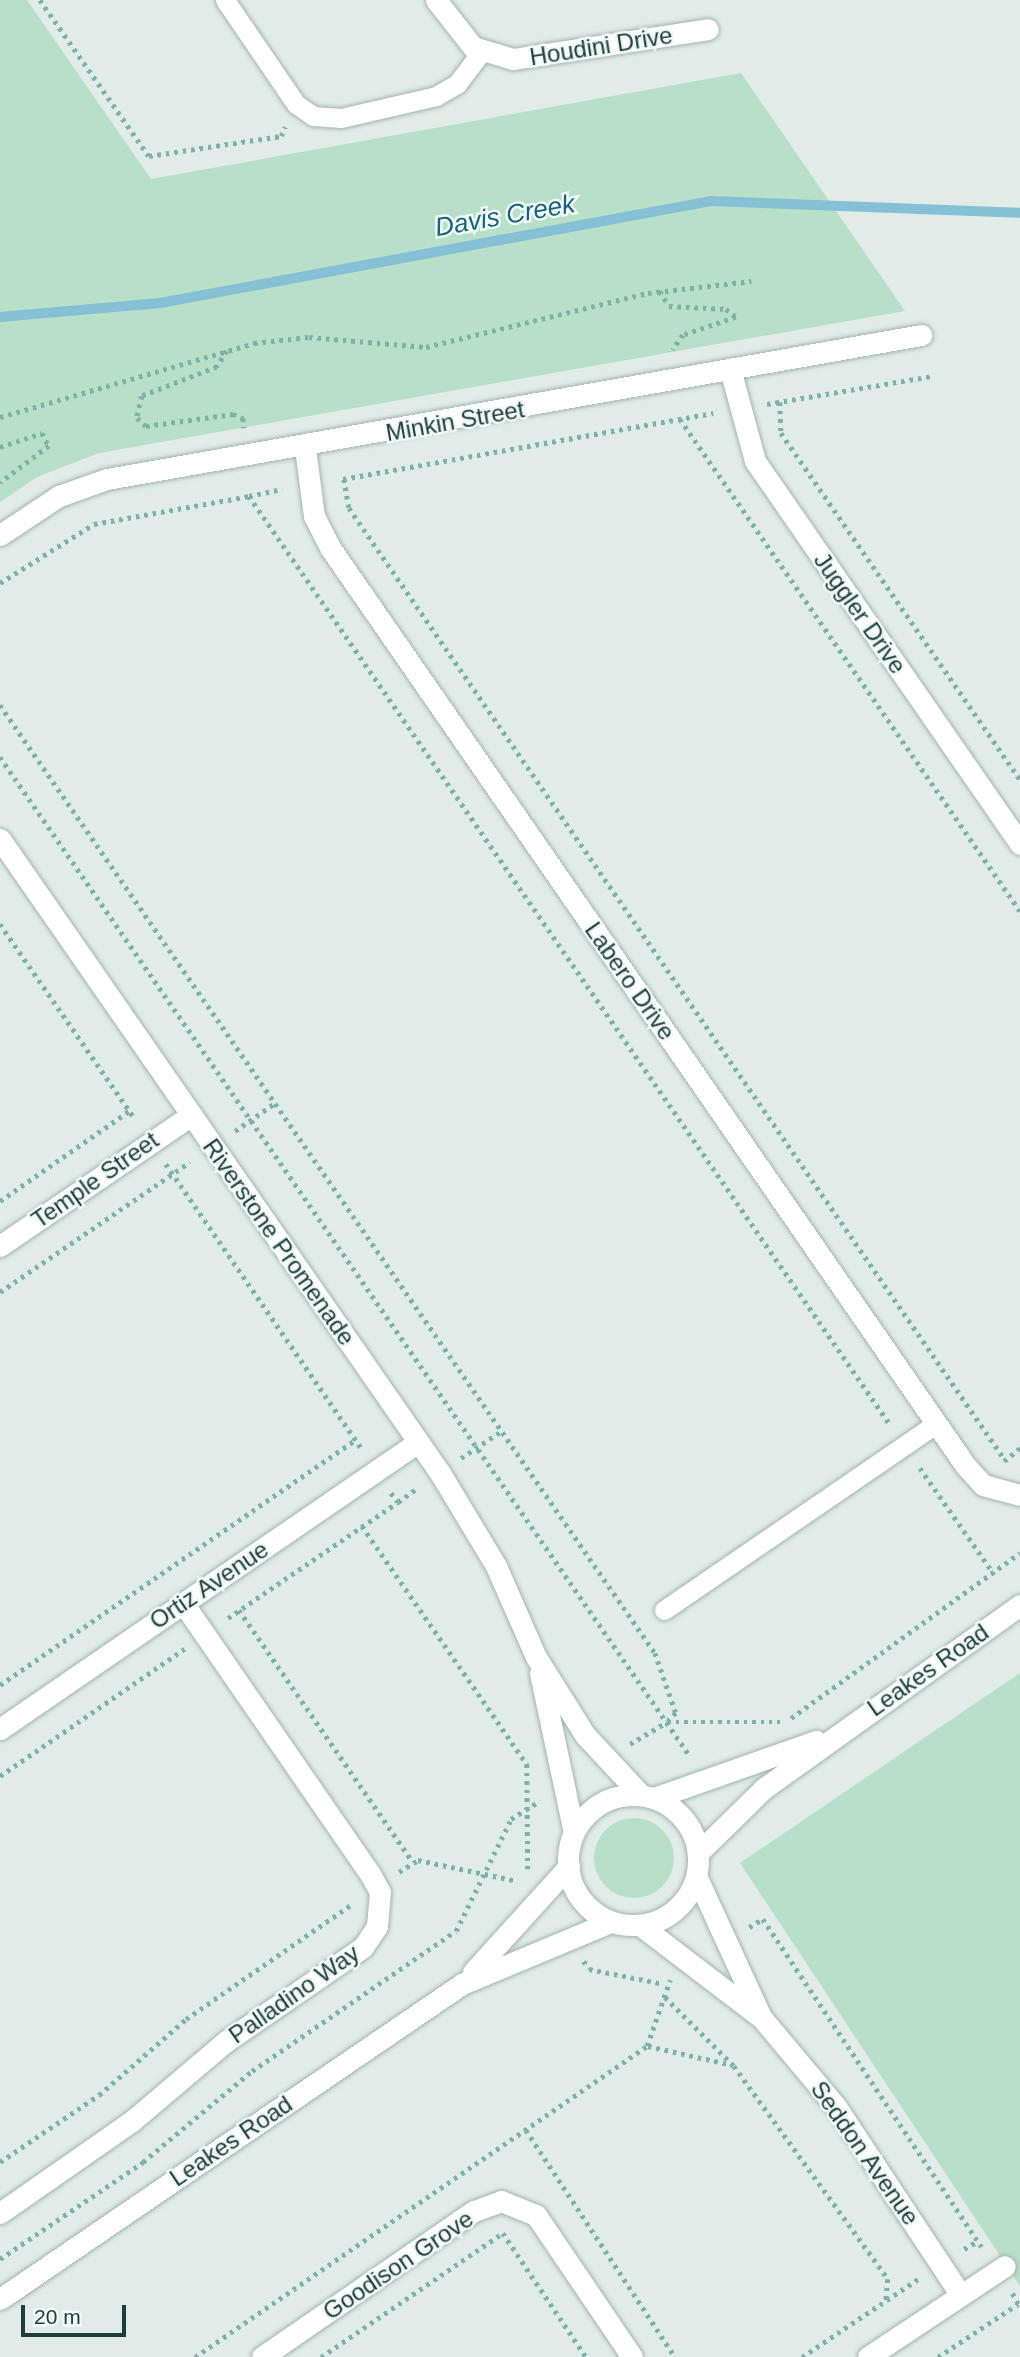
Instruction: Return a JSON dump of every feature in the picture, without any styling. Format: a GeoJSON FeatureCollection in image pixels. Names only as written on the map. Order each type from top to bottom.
{"type":"FeatureCollection","features":[{"type":"Feature","properties":{"kind":"street","name":"Houdini Drive"},"geometry":{"type":"LineString","coordinates":[[436,0],[458,33],[482,51],[535,60],[708,29]]}},
{"type":"Feature","properties":{"kind":"street","name":"Minkin Street"},"geometry":{"type":"LineString","coordinates":[[0,535],[82,485],[305,448],[921,335]]}},
{"type":"Feature","properties":{"kind":"street","name":"Juggler Drive"},"geometry":{"type":"LineString","coordinates":[[730,369],[755,461],[1020,844]]}},
{"type":"Feature","properties":{"kind":"street","name":"Labero Drive"},"geometry":{"type":"LineString","coordinates":[[305,448],[308,485],[331,548],[936,1424],[977,1480],[998,1492],[1020,1495]]}},
{"type":"Feature","properties":{"kind":"street","name":"Riverstone Promenade"},"geometry":{"type":"LineString","coordinates":[[0,839],[440,1473],[496,1566],[536,1657],[605,1760],[647,1796]]}},
{"type":"Feature","properties":{"kind":"street","name":"Temple Street"},"geometry":{"type":"LineString","coordinates":[[0,1246],[191,1115]]}},
{"type":"Feature","properties":{"kind":"street","name":"Ortiz Avenue"},"geometry":{"type":"LineString","coordinates":[[0,1729],[418,1442]]}},
{"type":"Feature","properties":{"kind":"street"},"geometry":{"type":"LineString","coordinates":[[183,1603],[377,1886]]}},
{"type":"Feature","properties":{"kind":"street","name":"Leakes Road"},"geometry":{"type":"LineString","coordinates":[[699,1852],[763,1789],[1020,1605]]}},
{"type":"Feature","properties":{"kind":"street","name":"Riverstone Promenade"},"geometry":{"type":"LineString","coordinates":[[536,1657],[573,1828]]}},
{"type":"Feature","properties":{"kind":"street","name":"Leakes Road"},"geometry":{"type":"LineString","coordinates":[[647,1796],[835,1735]]}},
{"type":"Feature","properties":{"kind":"street"},"geometry":{"type":"LineString","coordinates":[[647,1796],[680,1816],[699,1852],[698,1880],[684,1903],[640,1925],[610,1922],[587,1905],[569,1866],[573,1828],[603,1801],[647,1796]]}},
{"type":"Feature","properties":{"kind":"street","name":"Leakes Road"},"geometry":{"type":"LineString","coordinates":[[462,1984],[569,1866]]}},
{"type":"Feature","properties":{"kind":"street","name":"Seddon Avenue"},"geometry":{"type":"LineString","coordinates":[[698,1880],[761,2017],[837,2108],[961,2295]]}},
{"type":"Feature","properties":{"kind":"street","name":"Palladino Way"},"geometry":{"type":"LineString","coordinates":[[0,2213],[132,2121],[225,2042],[363,1947],[382,1909],[377,1886]]}},
{"type":"Feature","properties":{"kind":"street","name":"Leakes Road"},"geometry":{"type":"LineString","coordinates":[[0,2299],[462,1984],[610,1922]]}},
{"type":"Feature","properties":{"kind":"street","name":"Seddon Avenue"},"geometry":{"type":"LineString","coordinates":[[640,1925],[690,1966],[761,2017]]}},
{"type":"Feature","properties":{"kind":"street","name":"Goodison Grove"},"geometry":{"type":"LineString","coordinates":[[262,2357],[474,2211],[501,2201],[536,2215],[632,2357]]}},
{"type":"Feature","properties":{"kind":"street"},"geometry":{"type":"LineString","coordinates":[[867,2357],[1005,2266]]}},
{"type":"Feature","properties":{"kind":"lane"},"geometry":{"type":"LineString","coordinates":[[225,0],[296,104],[313,116],[341,118],[436,96],[457,84],[482,51]]}},
{"type":"Feature","properties":{"kind":"lane"},"geometry":{"type":"LineString","coordinates":[[664,1611],[936,1424]]}},
{"type":"Feature","properties":{"kind":"path"},"geometry":{"type":"LineString","coordinates":[[40,0],[149,156],[281,136],[296,104]]}},
{"type":"Feature","properties":{"kind":"path"},"geometry":{"type":"LineString","coordinates":[[0,417],[227,351],[309,337],[426,347],[660,291],[751,281]]}},
{"type":"Feature","properties":{"kind":"path"},"geometry":{"type":"LineString","coordinates":[[660,291],[669,306],[726,309],[736,317],[676,340],[679,380],[687,418]]}},
{"type":"Feature","properties":{"kind":"path"},"geometry":{"type":"LineString","coordinates":[[227,351],[218,367],[142,396],[137,418],[146,426],[233,414],[243,418],[251,495],[993,1574]]}},
{"type":"Feature","properties":{"kind":"path"},"geometry":{"type":"LineString","coordinates":[[0,583],[94,524],[932,376]]}},
{"type":"Feature","properties":{"kind":"path"},"geometry":{"type":"LineString","coordinates":[[780,402],[781,433],[1020,779]]}},
{"type":"Feature","properties":{"kind":"path"},"geometry":{"type":"LineString","coordinates":[[680,419],[1020,911]]}},
{"type":"Feature","properties":{"kind":"path"},"geometry":{"type":"LineString","coordinates":[[0,447],[42,433],[49,446],[0,483]]}},
{"type":"Feature","properties":{"kind":"path"},"geometry":{"type":"LineString","coordinates":[[344,479],[349,508],[1005,1460]]}},
{"type":"Feature","properties":{"kind":"path"},"geometry":{"type":"LineString","coordinates":[[0,705],[655,1653],[676,1713],[667,1722],[605,1760]]}},
{"type":"Feature","properties":{"kind":"path"},"geometry":{"type":"LineString","coordinates":[[0,757],[667,1722]]}},
{"type":"Feature","properties":{"kind":"path"},"geometry":{"type":"LineString","coordinates":[[0,924],[397,1502]]}},
{"type":"Feature","properties":{"kind":"path"},"geometry":{"type":"LineString","coordinates":[[0,1292],[275,1103]]}},
{"type":"Feature","properties":{"kind":"path"},"geometry":{"type":"LineString","coordinates":[[0,1200],[129,1111]]}},
{"type":"Feature","properties":{"kind":"path"},"geometry":{"type":"LineString","coordinates":[[0,1776],[503,1430]]}},
{"type":"Feature","properties":{"kind":"path"},"geometry":{"type":"LineString","coordinates":[[0,1685],[356,1439]]}},
{"type":"Feature","properties":{"kind":"path"},"geometry":{"type":"LineString","coordinates":[[0,2162],[99,2095],[186,2019],[413,1863],[527,1883],[527,1764],[362,1526]]}},
{"type":"Feature","properties":{"kind":"path"},"geometry":{"type":"LineString","coordinates":[[667,1722],[786,1721],[1020,1553]]}},
{"type":"Feature","properties":{"kind":"path"},"geometry":{"type":"LineString","coordinates":[[240,1610],[413,1863]]}},
{"type":"Feature","properties":{"kind":"path"},"geometry":{"type":"LineString","coordinates":[[0,2259],[142,2162],[252,2071],[456,1931],[511,1819],[564,1786]]}},
{"type":"Feature","properties":{"kind":"path"},"geometry":{"type":"LineString","coordinates":[[724,1941],[763,1919],[978,2241],[802,2357]]}},
{"type":"Feature","properties":{"kind":"path"},"geometry":{"type":"LineString","coordinates":[[569,1939],[589,1969],[664,1984],[690,1966]]}},
{"type":"Feature","properties":{"kind":"path"},"geometry":{"type":"LineString","coordinates":[[195,2357],[648,2046],[665,1997],[664,1984]]}},
{"type":"Feature","properties":{"kind":"path"},"geometry":{"type":"LineString","coordinates":[[665,1997],[734,2066],[888,2279],[886,2301]]}},
{"type":"Feature","properties":{"kind":"path"},"geometry":{"type":"LineString","coordinates":[[648,2046],[734,2066]]}},
{"type":"Feature","properties":{"kind":"path"},"geometry":{"type":"LineString","coordinates":[[526,2130],[675,2357]]}},
{"type":"Feature","properties":{"kind":"path"},"geometry":{"type":"LineString","coordinates":[[321,2357],[503,2233],[586,2357]]}},
{"type":"Feature","properties":{"kind":"green space"},"geometry":{"type":"Polygon","coordinates":[[[0,0],[27,0],[151,179],[741,73],[905,311],[99,453],[37,477],[0,502],[0,0]]]}},
{"type":"Feature","properties":{"kind":"green space"},"geometry":{"type":"Polygon","coordinates":[[[1020,1673],[1020,2286],[740,1863],[1020,1673]]]}},
{"type":"Feature","properties":{"kind":"green space"},"geometry":{"type":"Polygon","coordinates":[[[634,1818],[649,1821],[662,1830],[671,1843],[674,1858],[671,1873],[662,1886],[649,1895],[634,1898],[619,1895],[606,1886],[597,1873],[594,1858],[597,1843],[606,1830],[619,1821],[634,1818]]]}},
{"type":"Feature","properties":{"kind":"waterway","name":"Davis Creek"},"geometry":{"type":"LineString","coordinates":[[0,317],[160,303],[711,201],[1020,213]]}}]}
